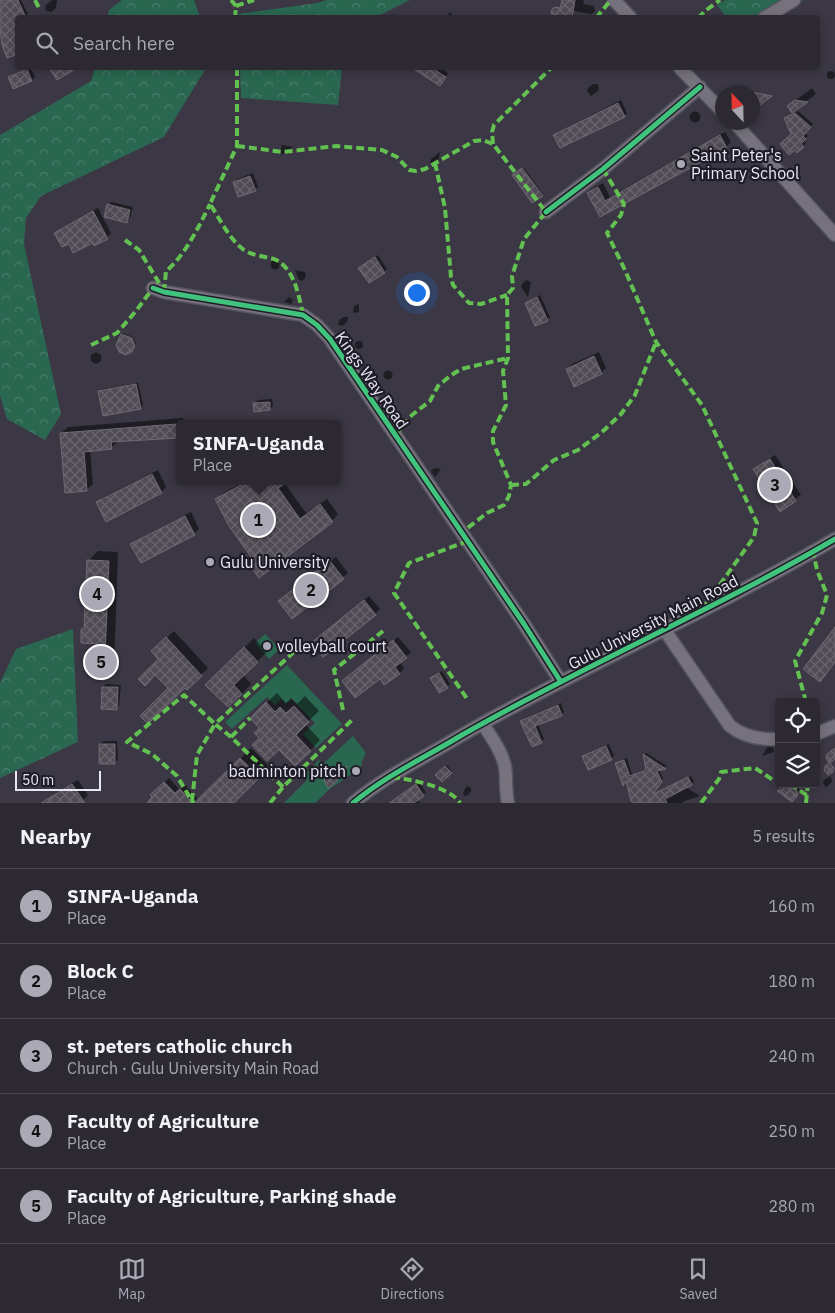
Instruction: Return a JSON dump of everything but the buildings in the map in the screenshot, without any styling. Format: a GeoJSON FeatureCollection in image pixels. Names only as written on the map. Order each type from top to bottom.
{"type":"FeatureCollection","features":[{"type":"Feature","properties":{"kind":"street"},"geometry":{"type":"LineString","coordinates":[[614,0],[628,15]]}},
{"type":"Feature","properties":{"kind":"street"},"geometry":{"type":"LineString","coordinates":[[769,15],[794,0]]}},
{"type":"Feature","properties":{"kind":"street"},"geometry":{"type":"LineString","coordinates":[[682,70],[715,103]]}},
{"type":"Feature","properties":{"kind":"street"},"geometry":{"type":"LineString","coordinates":[[546,212],[603,170],[700,87]]}},
{"type":"Feature","properties":{"kind":"street"},"geometry":{"type":"LineString","coordinates":[[741,130],[835,235]]}},
{"type":"Feature","properties":{"kind":"street","name":"Kings Way Road"},"geometry":{"type":"LineString","coordinates":[[153,288],[164,292],[303,315],[317,325],[330,339],[524,624],[561,682]]}},
{"type":"Feature","properties":{"kind":"street","name":"Gulu University Main Road"},"geometry":{"type":"LineString","coordinates":[[353,803],[385,780],[483,724],[561,682],[770,576],[835,539]]}},
{"type":"Feature","properties":{"kind":"street"},"geometry":{"type":"LineString","coordinates":[[664,629],[730,726],[738,732],[752,737],[775,738]]}},
{"type":"Feature","properties":{"kind":"street"},"geometry":{"type":"LineString","coordinates":[[483,724],[501,754],[506,768],[505,791],[508,803]]}},
{"type":"Feature","properties":{"kind":"street"},"geometry":{"type":"LineString","coordinates":[[820,732],[835,726]]}},
{"type":"Feature","properties":{"kind":"green space"},"geometry":{"type":"Polygon","coordinates":[[[122,0],[194,0],[199,15],[108,15],[109,10],[122,0]]]}},
{"type":"Feature","properties":{"kind":"green space"},"geometry":{"type":"Polygon","coordinates":[[[327,0],[410,0],[380,15],[238,15],[327,0]]]}},
{"type":"Feature","properties":{"kind":"green space"},"geometry":{"type":"Polygon","coordinates":[[[725,0],[804,0],[777,15],[724,15],[717,5],[725,0]]]}},
{"type":"Feature","properties":{"kind":"green space"},"geometry":{"type":"Polygon","coordinates":[[[94,70],[205,70],[164,137],[41,196],[26,218],[24,244],[61,414],[45,440],[7,419],[0,396],[0,135],[91,81],[94,70]]]}},
{"type":"Feature","properties":{"kind":"green space"},"geometry":{"type":"Polygon","coordinates":[[[240,70],[342,70],[338,105],[241,98],[240,70]]]}},
{"type":"Feature","properties":{"kind":"green space"},"geometry":{"type":"Polygon","coordinates":[[[73,629],[78,742],[0,778],[0,683],[16,649],[73,629]]]}},
{"type":"Feature","properties":{"kind":"green space","name":"volleyball court"},"geometry":{"type":"Polygon","coordinates":[[[265,634],[280,649],[269,659],[255,643],[265,634]]]}},
{"type":"Feature","properties":{"kind":"green space"},"geometry":{"type":"Polygon","coordinates":[[[287,665],[342,724],[316,748],[303,734],[315,723],[292,699],[286,704],[281,699],[275,705],[267,697],[232,729],[225,722],[287,665]]]}},
{"type":"Feature","properties":{"kind":"green space"},"geometry":{"type":"Polygon","coordinates":[[[353,736],[366,753],[362,765],[356,771],[331,788],[315,803],[284,803],[307,780],[303,776],[319,760],[323,764],[353,736]]]}},
{"type":"Feature","properties":{"kind":"marked path"},"geometry":{"type":"LineString","coordinates":[[35,0],[39,8]]}},
{"type":"Feature","properties":{"kind":"marked path"},"geometry":{"type":"LineString","coordinates":[[231,0],[236,6],[235,15]]}},
{"type":"Feature","properties":{"kind":"marked path"},"geometry":{"type":"LineString","coordinates":[[236,6],[254,0]]}},
{"type":"Feature","properties":{"kind":"marked path"},"geometry":{"type":"LineString","coordinates":[[598,15],[611,0]]}},
{"type":"Feature","properties":{"kind":"marked path"},"geometry":{"type":"LineString","coordinates":[[701,15],[720,0]]}},
{"type":"Feature","properties":{"kind":"marked path"},"geometry":{"type":"LineString","coordinates":[[237,70],[237,146],[210,204],[229,235],[244,250],[255,255],[274,259],[286,268],[291,275],[300,299],[303,315]]}},
{"type":"Feature","properties":{"kind":"marked path"},"geometry":{"type":"LineString","coordinates":[[493,144],[492,132],[494,125],[549,70]]}},
{"type":"Feature","properties":{"kind":"marked path"},"geometry":{"type":"LineString","coordinates":[[237,146],[283,152],[336,146],[382,150],[397,157],[409,170],[416,171],[425,169],[474,141],[483,140],[493,144],[546,212],[524,239],[512,276],[513,288],[507,295],[508,358],[503,371],[506,405],[493,431],[493,442],[511,485],[509,496],[504,505],[487,513],[461,533]]}},
{"type":"Feature","properties":{"kind":"marked path"},"geometry":{"type":"LineString","coordinates":[[435,163],[445,208],[453,285],[469,303],[481,304],[507,295]]}},
{"type":"Feature","properties":{"kind":"marked path"},"geometry":{"type":"LineString","coordinates":[[603,169],[624,204],[621,215],[607,233],[656,342],[702,405],[757,523],[754,537],[704,607]]}},
{"type":"Feature","properties":{"kind":"marked path"},"geometry":{"type":"LineString","coordinates":[[164,292],[166,271],[185,249],[210,204]]}},
{"type":"Feature","properties":{"kind":"marked path"},"geometry":{"type":"LineString","coordinates":[[125,240],[139,250],[164,291]]}},
{"type":"Feature","properties":{"kind":"marked path"},"geometry":{"type":"LineString","coordinates":[[91,345],[117,333],[153,288]]}},
{"type":"Feature","properties":{"kind":"marked path"},"geometry":{"type":"LineString","coordinates":[[511,485],[526,484],[554,460],[578,450],[602,432],[621,414],[635,395],[656,342]]}},
{"type":"Feature","properties":{"kind":"marked path"},"geometry":{"type":"LineString","coordinates":[[395,435],[412,415],[430,401],[438,386],[450,376],[461,369],[508,358]]}},
{"type":"Feature","properties":{"kind":"marked path"},"geometry":{"type":"LineString","coordinates":[[468,541],[409,563],[394,593],[468,700]]}},
{"type":"Feature","properties":{"kind":"marked path"},"geometry":{"type":"LineString","coordinates":[[805,698],[795,661],[822,613],[827,595],[817,570],[813,551]]}},
{"type":"Feature","properties":{"kind":"marked path"},"geometry":{"type":"LineString","coordinates":[[343,710],[334,670],[383,631]]}},
{"type":"Feature","properties":{"kind":"marked path"},"geometry":{"type":"LineString","coordinates":[[283,787],[215,724],[295,651]]}},
{"type":"Feature","properties":{"kind":"marked path"},"geometry":{"type":"LineString","coordinates":[[192,801],[197,755],[215,724],[184,695],[127,742],[152,754],[177,776],[192,801],[194,803]]}},
{"type":"Feature","properties":{"kind":"marked path"},"geometry":{"type":"LineString","coordinates":[[231,737],[250,718]]}},
{"type":"Feature","properties":{"kind":"marked path"},"geometry":{"type":"LineString","coordinates":[[270,803],[283,787],[352,720]]}},
{"type":"Feature","properties":{"kind":"marked path"},"geometry":{"type":"LineString","coordinates":[[701,803],[719,779],[721,772],[755,768],[775,780]]}},
{"type":"Feature","properties":{"kind":"marked path"},"geometry":{"type":"LineString","coordinates":[[392,777],[439,788],[448,792],[460,803]]}},
{"type":"Feature","properties":{"kind":"marked path"},"geometry":{"type":"LineString","coordinates":[[796,788],[808,796]]}},
{"type":"Feature","properties":{"kind":"marked path"},"geometry":{"type":"LineString","coordinates":[[806,803],[808,788]]}},
{"type":"Feature","properties":{"kind":"cycle path"},"geometry":{"type":"LineString","coordinates":[[546,212],[603,169],[700,87]]}},
{"type":"Feature","properties":{"kind":"cycle path"},"geometry":{"type":"LineString","coordinates":[[153,288],[164,292],[303,315],[317,325],[330,339],[524,624],[561,682]]}},
{"type":"Feature","properties":{"kind":"cycle path"},"geometry":{"type":"LineString","coordinates":[[353,803],[392,775],[508,709],[743,590],[835,539]]}},
{"type":"Feature","properties":{"kind":"place","name":"Saint Peter's Primary School"},"geometry":{"type":"Point","coordinates":[681,164]}},
{"type":"Feature","properties":{"kind":"place","name":"st. peters catholic church"},"geometry":{"type":"Point","coordinates":[775,485]}},
{"type":"Feature","properties":{"kind":"place","name":"SINFA-Uganda"},"geometry":{"type":"Point","coordinates":[258,520]}},
{"type":"Feature","properties":{"kind":"place","name":"Gulu University"},"geometry":{"type":"Point","coordinates":[210,562]}},
{"type":"Feature","properties":{"kind":"place","name":"Block C"},"geometry":{"type":"Point","coordinates":[311,590]}},
{"type":"Feature","properties":{"kind":"place","name":"Faculty of Agriculture"},"geometry":{"type":"Point","coordinates":[97,594]}},
{"type":"Feature","properties":{"kind":"place","name":"volleyball court"},"geometry":{"type":"Point","coordinates":[267,646]}},
{"type":"Feature","properties":{"kind":"place","name":"Faculty of Agriculture, Parking shade"},"geometry":{"type":"Point","coordinates":[101,662]}},
{"type":"Feature","properties":{"kind":"place","name":"badminton pitch"},"geometry":{"type":"Point","coordinates":[356,771]}}]}
